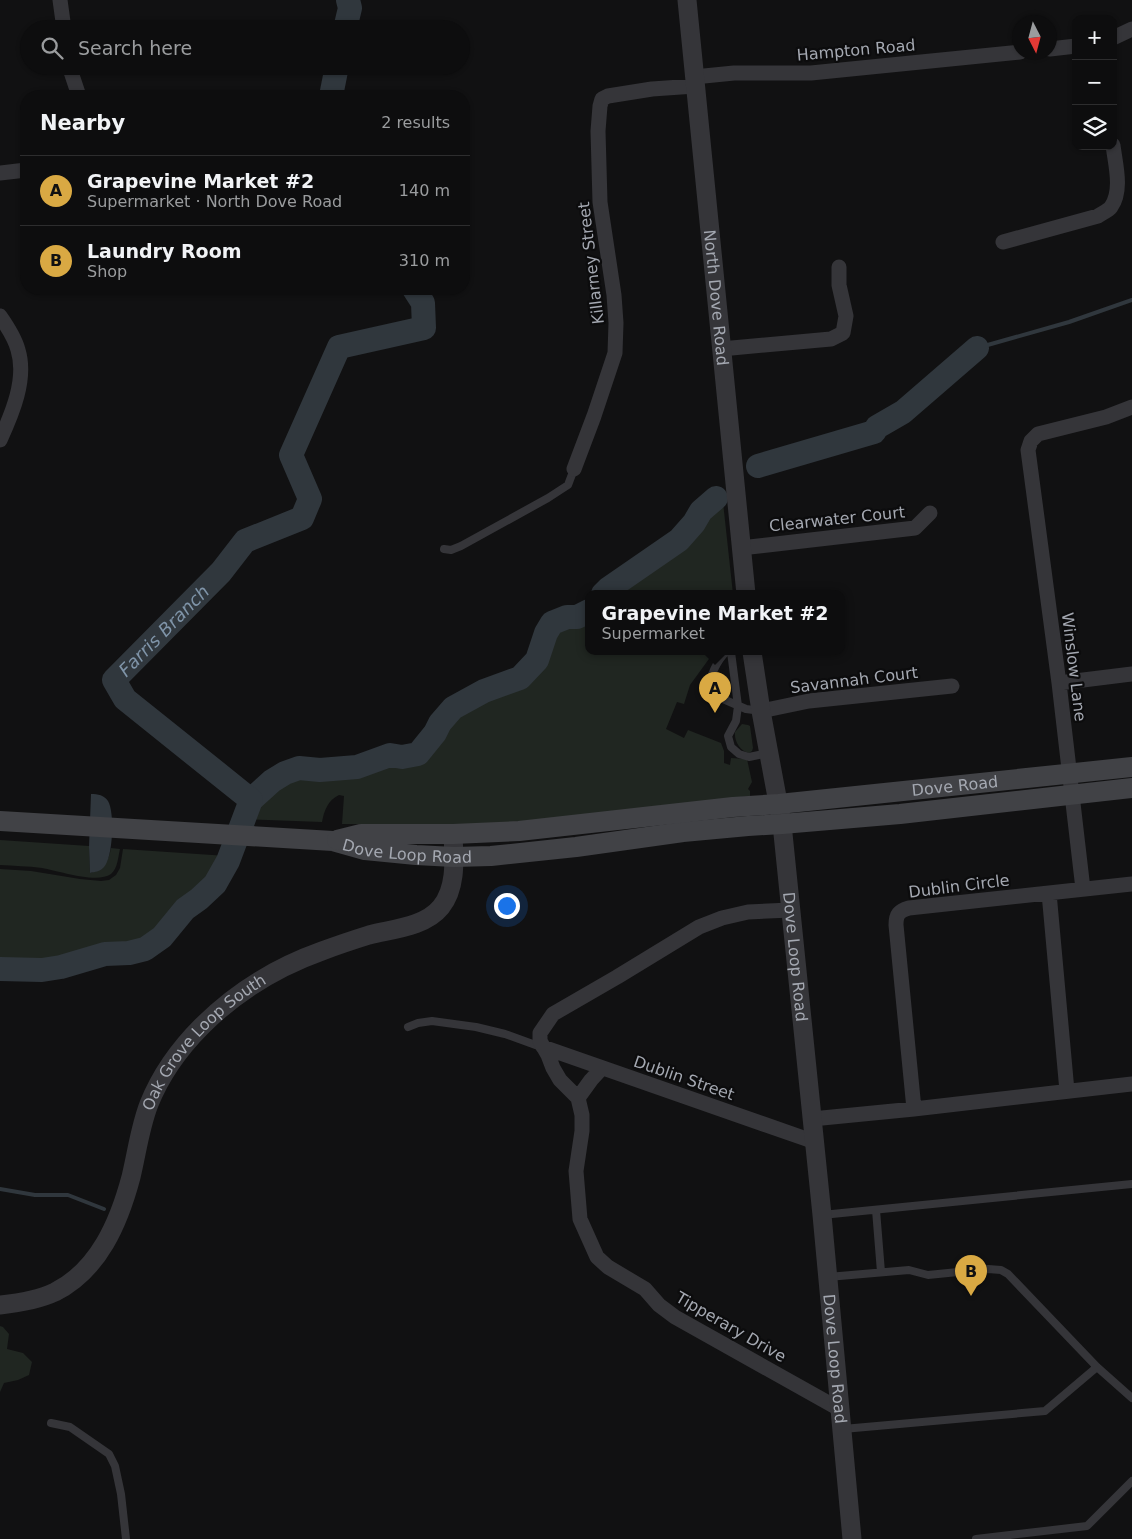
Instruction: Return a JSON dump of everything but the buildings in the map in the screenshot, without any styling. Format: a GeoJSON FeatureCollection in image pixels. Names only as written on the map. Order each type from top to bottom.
{"type":"FeatureCollection","features":[{"type":"Feature","properties":{"kind":"main road","name":"Dove Road"},"geometry":{"type":"LineString","coordinates":[[779,804],[1132,767]]}},
{"type":"Feature","properties":{"kind":"main road","name":"Dove Road"},"geometry":{"type":"LineString","coordinates":[[782,824],[900,814],[1132,788]]}},
{"type":"Feature","properties":{"kind":"main road","name":"Dove Loop Road"},"geometry":{"type":"LineString","coordinates":[[333,841],[361,834],[453,834],[519,831],[733,807],[779,804]]}},
{"type":"Feature","properties":{"kind":"main road","name":"Dove Loop Road"},"geometry":{"type":"LineString","coordinates":[[0,821],[333,841],[365,850],[454,857],[491,856],[683,832],[782,824]]}},
{"type":"Feature","properties":{"kind":"street"},"geometry":{"type":"LineString","coordinates":[[60,0],[63,20]]}},
{"type":"Feature","properties":{"kind":"street","name":"North Dove Road"},"geometry":{"type":"LineString","coordinates":[[687,0],[746,590]]}},
{"type":"Feature","properties":{"kind":"street"},"geometry":{"type":"LineString","coordinates":[[1117,36],[1132,29]]}},
{"type":"Feature","properties":{"kind":"street"},"geometry":{"type":"LineString","coordinates":[[1057,48],[1072,46]]}},
{"type":"Feature","properties":{"kind":"street","name":"Hampton Road"},"geometry":{"type":"LineString","coordinates":[[600,106],[602,99],[608,96],[734,73],[811,73],[1012,53]]}},
{"type":"Feature","properties":{"kind":"street"},"geometry":{"type":"LineString","coordinates":[[72,75],[77,90]]}},
{"type":"Feature","properties":{"kind":"street","name":"Killarney Street"},"geometry":{"type":"LineString","coordinates":[[574,470],[615,353],[616,323],[614,296],[600,202],[598,131],[600,106]]}},
{"type":"Feature","properties":{"kind":"street"},"geometry":{"type":"LineString","coordinates":[[1003,242],[1098,216],[1110,208],[1116,196],[1117,180],[1114,150]]}},
{"type":"Feature","properties":{"kind":"street"},"geometry":{"type":"LineString","coordinates":[[0,173],[20,171]]}},
{"type":"Feature","properties":{"kind":"street"},"geometry":{"type":"LineString","coordinates":[[721,349],[831,339],[843,333],[846,316],[839,285],[839,267]]}},
{"type":"Feature","properties":{"kind":"street"},"geometry":{"type":"LineString","coordinates":[[0,316],[10,330],[18,350],[21,365],[17,395],[0,440]]}},
{"type":"Feature","properties":{"kind":"street","name":"Winslow Lane"},"geometry":{"type":"LineString","coordinates":[[1083,889],[1059,683],[1028,450],[1031,441],[1038,434],[1106,417],[1132,406]]}},
{"type":"Feature","properties":{"kind":"street","name":"Clearwater Court"},"geometry":{"type":"LineString","coordinates":[[741,548],[915,528],[930,512]]}},
{"type":"Feature","properties":{"kind":"street"},"geometry":{"type":"LineString","coordinates":[[752,655],[782,824]]}},
{"type":"Feature","properties":{"kind":"street"},"geometry":{"type":"LineString","coordinates":[[1059,683],[1132,674]]}},
{"type":"Feature","properties":{"kind":"street","name":"Savannah Court"},"geometry":{"type":"LineString","coordinates":[[761,711],[809,701],[952,686]]}},
{"type":"Feature","properties":{"kind":"street","name":"Dove Loop Road"},"geometry":{"type":"LineString","coordinates":[[782,824],[815,1142],[852,1539]]}},
{"type":"Feature","properties":{"kind":"street","name":"Oak Grove Loop South"},"geometry":{"type":"LineString","coordinates":[[0,1305],[29,1301],[53,1293],[71,1283],[87,1269],[103,1249],[124,1201],[149,1104],[159,1082],[172,1062],[202,1025],[248,988],[281,968],[369,935],[408,926],[434,914],[442,906],[448,895],[454,872],[453,834]]}},
{"type":"Feature","properties":{"kind":"street","name":"Dublin Circle"},"geometry":{"type":"LineString","coordinates":[[914,1109],[896,925],[896,917],[900,911],[909,908],[1132,884]]}},
{"type":"Feature","properties":{"kind":"street"},"geometry":{"type":"LineString","coordinates":[[1048,893],[1067,1091]]}},
{"type":"Feature","properties":{"kind":"street"},"geometry":{"type":"LineString","coordinates":[[602,1068],[578,1098],[560,1080],[540,1041],[540,1033],[553,1014],[699,927],[722,918],[748,912],[791,910]]}},
{"type":"Feature","properties":{"kind":"street","name":"Dublin Street"},"geometry":{"type":"LineString","coordinates":[[543,1047],[815,1142]]}},
{"type":"Feature","properties":{"kind":"street"},"geometry":{"type":"LineString","coordinates":[[812,1119],[1132,1084]]}},
{"type":"Feature","properties":{"kind":"street","name":"Tipperary Drive"},"geometry":{"type":"LineString","coordinates":[[578,1098],[582,1114],[582,1131],[576,1171],[580,1220],[597,1257],[608,1267],[645,1289],[675,1317],[841,1410]]}},
{"type":"Feature","properties":{"kind":"lane"},"geometry":{"type":"LineString","coordinates":[[444,549],[451,550],[461,546],[548,498],[568,485],[574,470]]}},
{"type":"Feature","properties":{"kind":"lane"},"geometry":{"type":"LineString","coordinates":[[723,655],[710,677],[707,692],[746,709],[761,711]]}},
{"type":"Feature","properties":{"kind":"lane"},"geometry":{"type":"LineString","coordinates":[[731,655],[738,706],[736,720],[728,736],[730,747],[739,754],[749,756],[769,753]]}},
{"type":"Feature","properties":{"kind":"lane"},"geometry":{"type":"LineString","coordinates":[[408,1027],[432,1021],[476,1027],[505,1034],[543,1047]]}},
{"type":"Feature","properties":{"kind":"lane"},"geometry":{"type":"LineString","coordinates":[[822,1215],[1132,1184]]}},
{"type":"Feature","properties":{"kind":"lane"},"geometry":{"type":"LineString","coordinates":[[876,1210],[881,1272]]}},
{"type":"Feature","properties":{"kind":"lane"},"geometry":{"type":"LineString","coordinates":[[828,1277],[909,1270],[928,1275],[988,1269],[1002,1270],[1097,1367],[1132,1398]]}},
{"type":"Feature","properties":{"kind":"lane"},"geometry":{"type":"LineString","coordinates":[[843,1429],[1045,1411],[1097,1367]]}},
{"type":"Feature","properties":{"kind":"lane"},"geometry":{"type":"LineString","coordinates":[[51,1423],[70,1427],[108,1454],[115,1466],[121,1494],[126,1539]]}},
{"type":"Feature","properties":{"kind":"lane"},"geometry":{"type":"LineString","coordinates":[[976,1539],[1087,1526],[1132,1481]]}},
{"type":"Feature","properties":{"kind":"shaded area"},"geometry":{"type":"Polygon","coordinates":[[[722,493],[733,590],[607,590],[679,540],[694,523],[701,511],[722,493]]]}},
{"type":"Feature","properties":{"kind":"shaded area"},"geometry":{"type":"Polygon","coordinates":[[[585,613],[585,655],[712,655],[690,685],[684,704],[677,702],[666,729],[684,738],[688,730],[721,743],[724,751],[724,763],[730,765],[731,758],[747,759],[752,782],[748,789],[750,796],[489,825],[342,824],[344,796],[339,795],[327,806],[322,822],[244,819],[251,800],[272,781],[285,773],[299,768],[320,770],[357,767],[390,755],[402,757],[418,754],[453,708],[484,691],[520,678],[537,660],[546,633],[552,623],[567,617],[577,617],[585,613]]]}},
{"type":"Feature","properties":{"kind":"shaded area"},"geometry":{"type":"Polygon","coordinates":[[[742,724],[750,726],[753,748],[749,753],[740,748],[736,739],[735,732],[742,724]]]}},
{"type":"Feature","properties":{"kind":"shaded area"},"geometry":{"type":"Polygon","coordinates":[[[91,794],[101,795],[108,801],[112,815],[112,835],[107,862],[98,871],[90,873],[89,847],[91,794]]]}},
{"type":"Feature","properties":{"kind":"shaded area"},"geometry":{"type":"Polygon","coordinates":[[[0,840],[89,846],[90,873],[95,872],[105,864],[111,848],[120,849],[113,872],[105,877],[97,878],[42,868],[0,865],[0,840]]]}},
{"type":"Feature","properties":{"kind":"shaded area"},"geometry":{"type":"Polygon","coordinates":[[[123,849],[227,856],[220,863],[202,893],[179,906],[164,927],[151,939],[141,944],[107,946],[55,962],[0,961],[0,869],[31,871],[80,879],[109,880],[116,875],[120,868],[123,849]]]}},
{"type":"Feature","properties":{"kind":"shaded area"},"geometry":{"type":"Polygon","coordinates":[[[0,1326],[9,1334],[7,1349],[23,1353],[32,1362],[29,1375],[4,1383],[0,1392],[0,1326]]]}},
{"type":"Feature","properties":{"kind":"waterway","name":"Farris Branch"},"geometry":{"type":"LineString","coordinates":[[347,20],[350,8],[348,0]]}},
{"type":"Feature","properties":{"kind":"waterway","name":"Farris Branch"},"geometry":{"type":"LineString","coordinates":[[332,90],[335,75]]}},
{"type":"Feature","properties":{"kind":"waterway","name":"Farris Branch"},"geometry":{"type":"LineString","coordinates":[[0,969],[42,970],[61,967],[105,954],[129,953],[145,949],[162,937],[185,909],[215,884],[228,861],[251,800],[125,699],[114,680],[221,572],[245,541],[302,518],[310,499],[291,455],[339,347],[424,328],[423,303],[418,295]]}},
{"type":"Feature","properties":{"kind":"waterway"},"geometry":{"type":"LineString","coordinates":[[977,348],[1069,322],[1132,300]]}},
{"type":"Feature","properties":{"kind":"waterway"},"geometry":{"type":"LineString","coordinates":[[758,466],[874,432],[877,427],[903,412],[977,348]]}},
{"type":"Feature","properties":{"kind":"waterway"},"geometry":{"type":"LineString","coordinates":[[607,590],[679,540],[694,523],[701,511],[716,498]]}},
{"type":"Feature","properties":{"kind":"waterway"},"geometry":{"type":"LineString","coordinates":[[251,800],[272,781],[285,773],[299,768],[320,770],[357,767],[390,755],[402,757],[418,754],[453,708],[484,691],[520,678],[537,660],[546,633],[552,623],[567,617],[577,617],[585,613]]}},
{"type":"Feature","properties":{"kind":"waterway"},"geometry":{"type":"LineString","coordinates":[[0,1189],[35,1195],[68,1195],[104,1209]]}},
{"type":"Feature","properties":{"kind":"place","name":"Grapevine Market #2"},"geometry":{"type":"Point","coordinates":[715,713]}},
{"type":"Feature","properties":{"kind":"place","name":"Laundry Room"},"geometry":{"type":"Point","coordinates":[971,1296]}}]}
